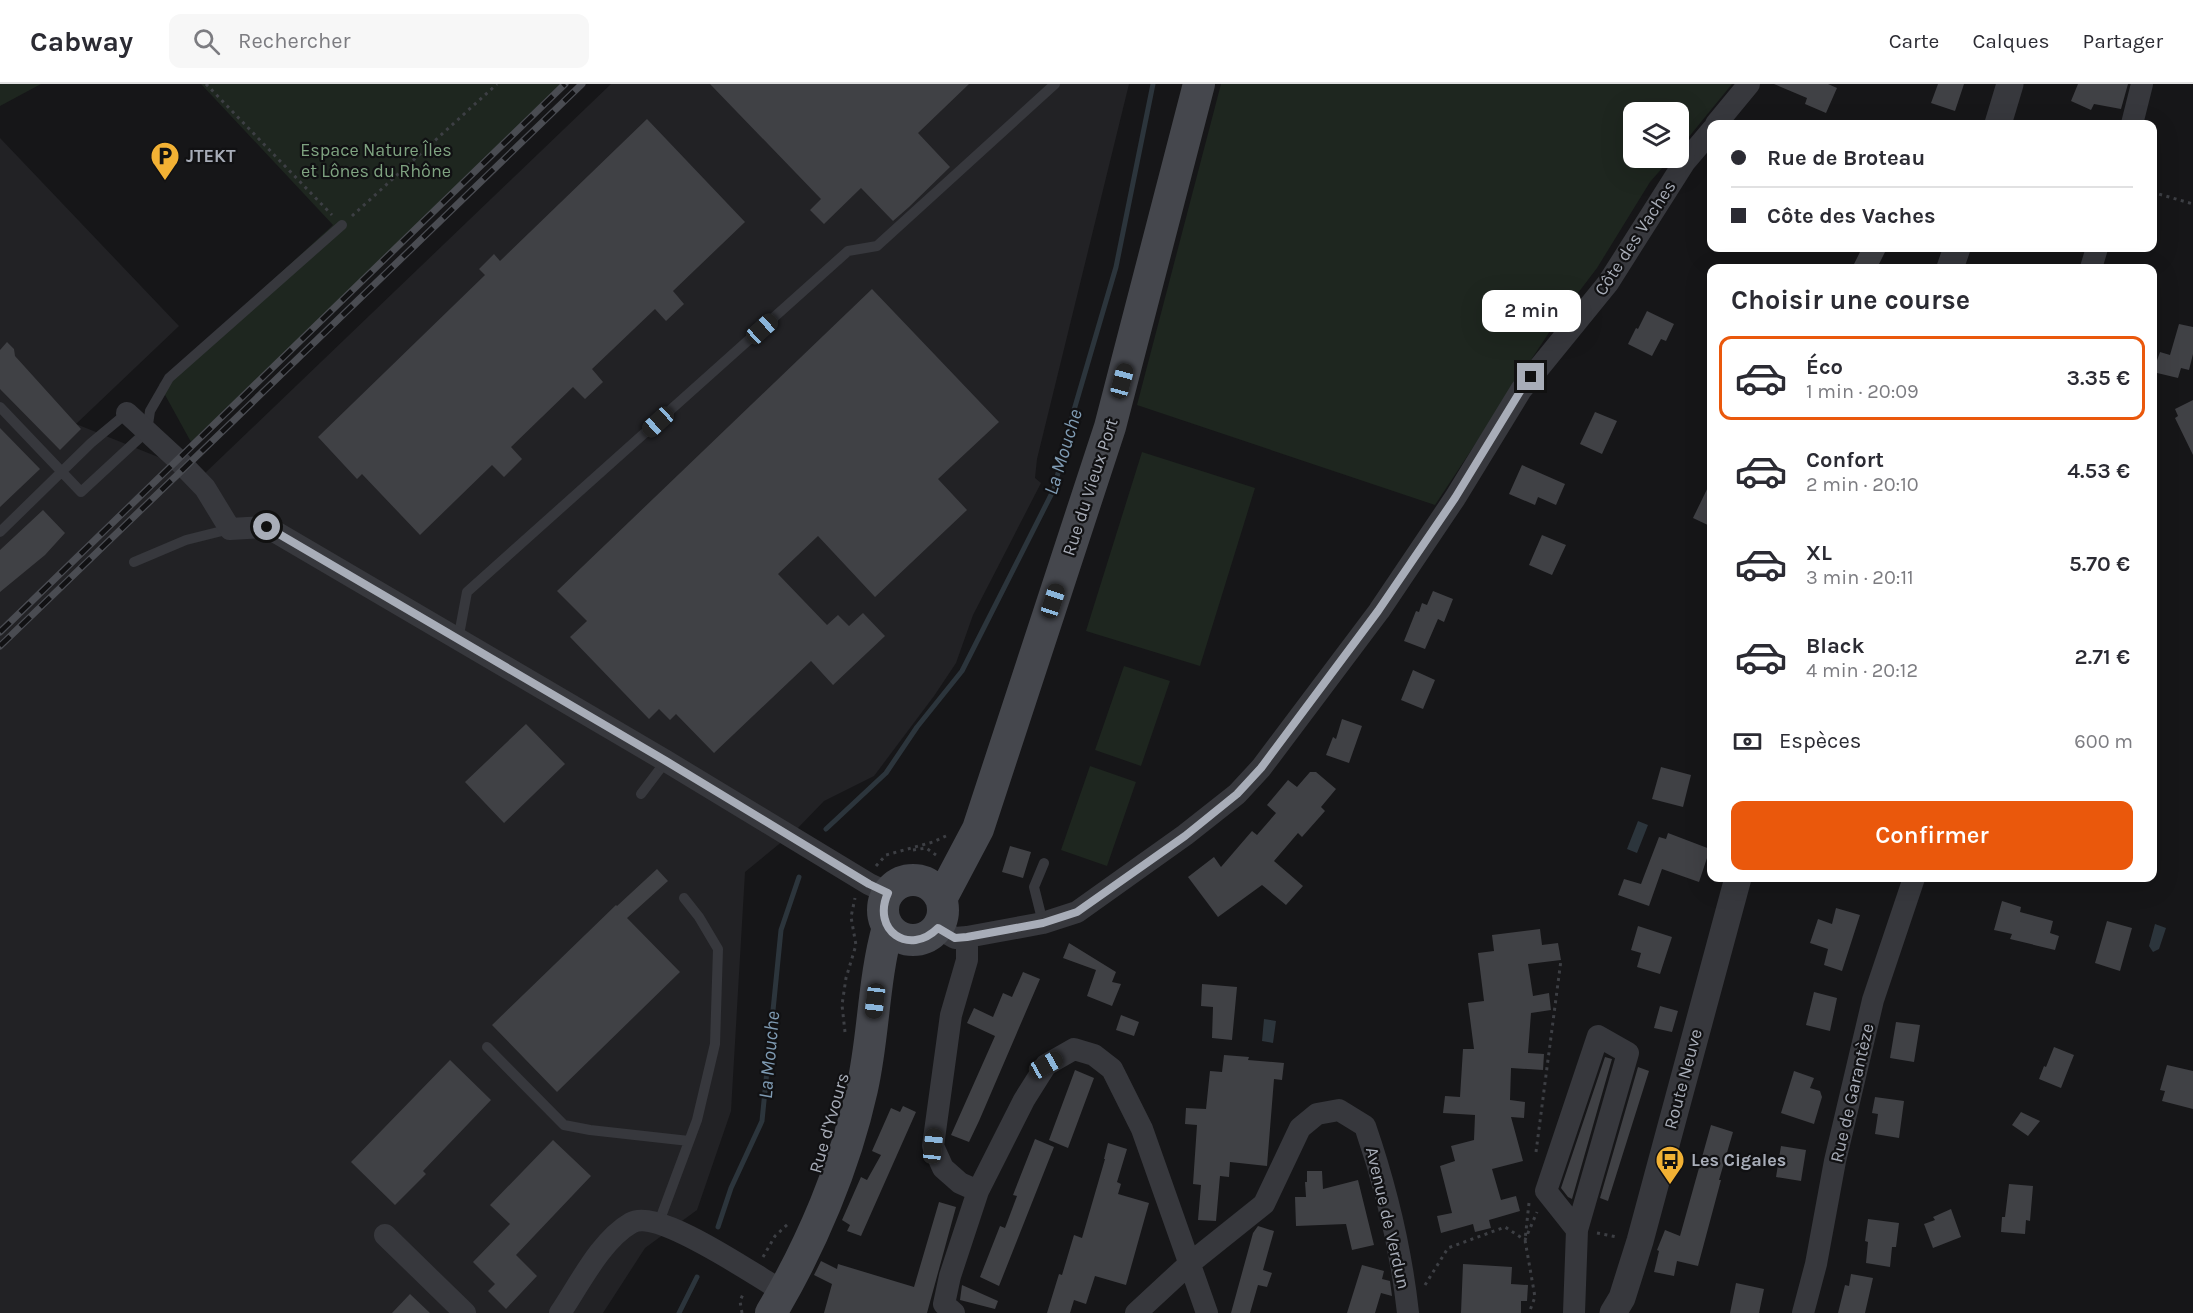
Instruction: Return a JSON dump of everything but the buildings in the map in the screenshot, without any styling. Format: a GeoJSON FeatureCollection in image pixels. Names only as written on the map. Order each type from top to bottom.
{"type":"FeatureCollection","features":[{"type":"Feature","properties":{"kind":"main road","name":"Rue du Vieux Port"},"geometry":{"type":"LineString","coordinates":[[923,906],[978,829],[997,776],[1110,427],[1199,84]]}},
{"type":"Feature","properties":{"kind":"main road"},"geometry":{"type":"LineString","coordinates":[[878,889],[883,910],[923,906]]}},
{"type":"Feature","properties":{"kind":"main road","name":"Rue d'Yvours"},"geometry":{"type":"LineString","coordinates":[[777,1303],[834,1184],[862,1090],[879,959],[923,906]]}},
{"type":"Feature","properties":{"kind":"street"},"geometry":{"type":"LineString","coordinates":[[1719,120],[1749,84]]}},
{"type":"Feature","properties":{"kind":"street"},"geometry":{"type":"LineString","coordinates":[[1999,120],[2010,84]]}},
{"type":"Feature","properties":{"kind":"street"},"geometry":{"type":"LineString","coordinates":[[2133,120],[2142,84]]}},
{"type":"Feature","properties":{"kind":"street","name":"Côte des Vaches"},"geometry":{"type":"LineString","coordinates":[[967,937],[1043,923],[1077,912],[1185,836],[1237,794],[1261,768],[1378,611],[1455,498],[1521,390],[1608,283],[1678,172],[1707,136]]}},
{"type":"Feature","properties":{"kind":"street"},"geometry":{"type":"LineString","coordinates":[[127,413],[205,488],[230,529],[267,527],[666,761],[878,889]]}},
{"type":"Feature","properties":{"kind":"street","name":"Route Neuve"},"geometry":{"type":"LineString","coordinates":[[1622,1308],[1737,882]]}},
{"type":"Feature","properties":{"kind":"street","name":"Rue de Garantèze"},"geometry":{"type":"LineString","coordinates":[[1803,1313],[1816,1264],[1835,1161],[1873,1000],[1913,882]]}},
{"type":"Feature","properties":{"kind":"street"},"geometry":{"type":"LineString","coordinates":[[923,906],[955,938],[967,937],[967,960],[951,1015],[933,1146],[943,1168],[960,1183],[978,1191]]}},
{"type":"Feature","properties":{"kind":"street"},"geometry":{"type":"LineString","coordinates":[[1574,1313],[1577,1230],[1628,1053],[1598,1036],[1538,1192],[1577,1230]]}},
{"type":"Feature","properties":{"kind":"street"},"geometry":{"type":"LineString","coordinates":[[954,1313],[944,1304],[950,1276],[978,1191],[1024,1100],[1046,1065],[1074,1049],[1094,1054],[1112,1069],[1143,1129],[1207,1313]]}},
{"type":"Feature","properties":{"kind":"street","name":"Avenue de Verdun"},"geometry":{"type":"LineString","coordinates":[[1136,1313],[1189,1264],[1264,1204],[1300,1128],[1317,1114],[1339,1110],[1365,1126],[1380,1168],[1403,1269],[1414,1304]]}},
{"type":"Feature","properties":{"kind":"street"},"geometry":{"type":"LineString","coordinates":[[560,1313],[610,1239],[632,1222],[641,1219],[659,1222],[686,1234],[754,1272],[777,1303]]}},
{"type":"Feature","properties":{"kind":"street"},"geometry":{"type":"LineString","coordinates":[[385,1235],[465,1313]]}},
{"type":"Feature","properties":{"kind":"lane"},"geometry":{"type":"LineString","coordinates":[[458,640],[467,592],[848,252],[877,246],[1055,84]]}},
{"type":"Feature","properties":{"kind":"lane"},"geometry":{"type":"LineString","coordinates":[[0,407],[81,492],[147,431],[150,411],[170,378],[342,225]]}},
{"type":"Feature","properties":{"kind":"lane"},"geometry":{"type":"LineString","coordinates":[[0,532],[61,472],[127,413]]}},
{"type":"Feature","properties":{"kind":"lane"},"geometry":{"type":"LineString","coordinates":[[134,562],[186,540],[230,529]]}},
{"type":"Feature","properties":{"kind":"lane"},"geometry":{"type":"LineString","coordinates":[[641,794],[666,761]]}},
{"type":"Feature","properties":{"kind":"lane"},"geometry":{"type":"LineString","coordinates":[[1043,923],[1034,887],[1044,863]]}},
{"type":"Feature","properties":{"kind":"lane"},"geometry":{"type":"LineString","coordinates":[[659,1222],[697,1119],[715,1044],[718,949],[699,917],[684,898]]}},
{"type":"Feature","properties":{"kind":"lane"},"geometry":{"type":"LineString","coordinates":[[487,1047],[564,1125],[688,1142]]}},
{"type":"Feature","properties":{"kind":"path"},"geometry":{"type":"LineString","coordinates":[[206,84],[342,225],[497,84]]}},
{"type":"Feature","properties":{"kind":"path"},"geometry":{"type":"LineString","coordinates":[[2157,193],[2193,204]]}},
{"type":"Feature","properties":{"kind":"path"},"geometry":{"type":"LineString","coordinates":[[845,1035],[842,1005],[846,978],[856,945],[853,901],[878,889],[880,859],[905,850],[926,848],[923,906]]}},
{"type":"Feature","properties":{"kind":"path"},"geometry":{"type":"LineString","coordinates":[[1535,1159],[1561,960]]}},
{"type":"Feature","properties":{"kind":"path"},"geometry":{"type":"LineString","coordinates":[[1529,1313],[1535,1297],[1525,1240],[1538,1192]]}},
{"type":"Feature","properties":{"kind":"path"},"geometry":{"type":"LineString","coordinates":[[1525,1240],[1538,1192]]}},
{"type":"Feature","properties":{"kind":"path"},"geometry":{"type":"LineString","coordinates":[[742,1313],[740,1301],[754,1272],[772,1240],[793,1220]]}},
{"type":"Feature","properties":{"kind":"path"},"geometry":{"type":"LineString","coordinates":[[1414,1304],[1448,1248],[1505,1227],[1525,1240]]}},
{"type":"Feature","properties":{"kind":"path"},"geometry":{"type":"LineString","coordinates":[[1577,1230],[1640,1241]]}},
{"type":"Feature","properties":{"kind":"shaded area"},"geometry":{"type":"Polygon","coordinates":[[[611,84],[1129,84],[1037,459],[1035,478],[1041,483],[973,615],[956,663],[874,776],[824,801],[795,831],[745,872],[731,1111],[697,1210],[645,1248],[603,1313],[0,1313],[0,138],[179,326],[76,424],[203,475],[611,84]]]}},
{"type":"Feature","properties":{"kind":"shaded area"},"geometry":{"type":"Polygon","coordinates":[[[1638,821],[1648,825],[1637,853],[1627,849],[1638,821]]]}},
{"type":"Feature","properties":{"kind":"shaded area"},"geometry":{"type":"Polygon","coordinates":[[[2155,924],[2166,928],[2159,949],[2153,952],[2149,946],[2155,924]]]}},
{"type":"Feature","properties":{"kind":"shaded area"},"geometry":{"type":"Polygon","coordinates":[[[1264,1019],[1276,1021],[1273,1043],[1262,1041],[1264,1019]]]}},
{"type":"Feature","properties":{"kind":"green space"},"geometry":{"type":"Polygon","coordinates":[[[0,84],[41,84],[0,106],[0,84]]]}},
{"type":"Feature","properties":{"kind":"green space","name":"Espace Nature Îles et Lônes du Rhône"},"geometry":{"type":"Polygon","coordinates":[[[201,84],[565,84],[191,442],[159,384],[333,225],[201,84]]]}},
{"type":"Feature","properties":{"kind":"green space"},"geometry":{"type":"Polygon","coordinates":[[[1221,84],[1732,84],[1689,137],[1689,102],[1623,102],[1623,168],[1662,168],[1650,182],[1597,268],[1556,322],[1435,505],[1137,405],[1221,84]]]}},
{"type":"Feature","properties":{"kind":"green space"},"geometry":{"type":"Polygon","coordinates":[[[1142,452],[1255,488],[1200,666],[1086,631],[1142,452]]]}},
{"type":"Feature","properties":{"kind":"green space"},"geometry":{"type":"Polygon","coordinates":[[[1124,666],[1170,681],[1141,766],[1095,750],[1124,666]]]}},
{"type":"Feature","properties":{"kind":"green space"},"geometry":{"type":"Polygon","coordinates":[[[1090,766],[1136,782],[1107,866],[1061,850],[1090,766]]]}},
{"type":"Feature","properties":{"kind":"waterway","name":"La Mouche"},"geometry":{"type":"LineString","coordinates":[[826,829],[886,773],[917,727],[962,671],[1054,489],[1074,410],[1116,267],[1153,84]]}},
{"type":"Feature","properties":{"kind":"waterway","name":"La Mouche"},"geometry":{"type":"LineString","coordinates":[[718,1227],[731,1188],[762,1121],[781,930],[799,877]]}},
{"type":"Feature","properties":{"kind":"waterway","name":"La Mouche"},"geometry":{"type":"LineString","coordinates":[[679,1313],[697,1277]]}},
{"type":"Feature","properties":{"kind":"railway"},"geometry":{"type":"LineString","coordinates":[[0,632],[565,84]]}},
{"type":"Feature","properties":{"kind":"railway"},"geometry":{"type":"LineString","coordinates":[[0,646],[582,84]]}},
{"type":"Feature","properties":{"kind":"place","name":"JTEKT"},"geometry":{"type":"Point","coordinates":[165,182]}},
{"type":"Feature","properties":{"kind":"place","name":"Les Cigales"},"geometry":{"type":"Point","coordinates":[1670,1186]}},
{"type":"Feature","properties":{"kind":"route"},"geometry":{"type":"LineString","coordinates":[[267,527],[666,761],[869,884],[888,893],[884,901],[884,919],[888,927],[899,937],[907,940],[923,939],[938,928],[955,938],[967,937],[1043,923],[1077,912],[1185,836],[1237,794],[1261,768],[1378,611],[1455,498],[1531,377]]}}]}
